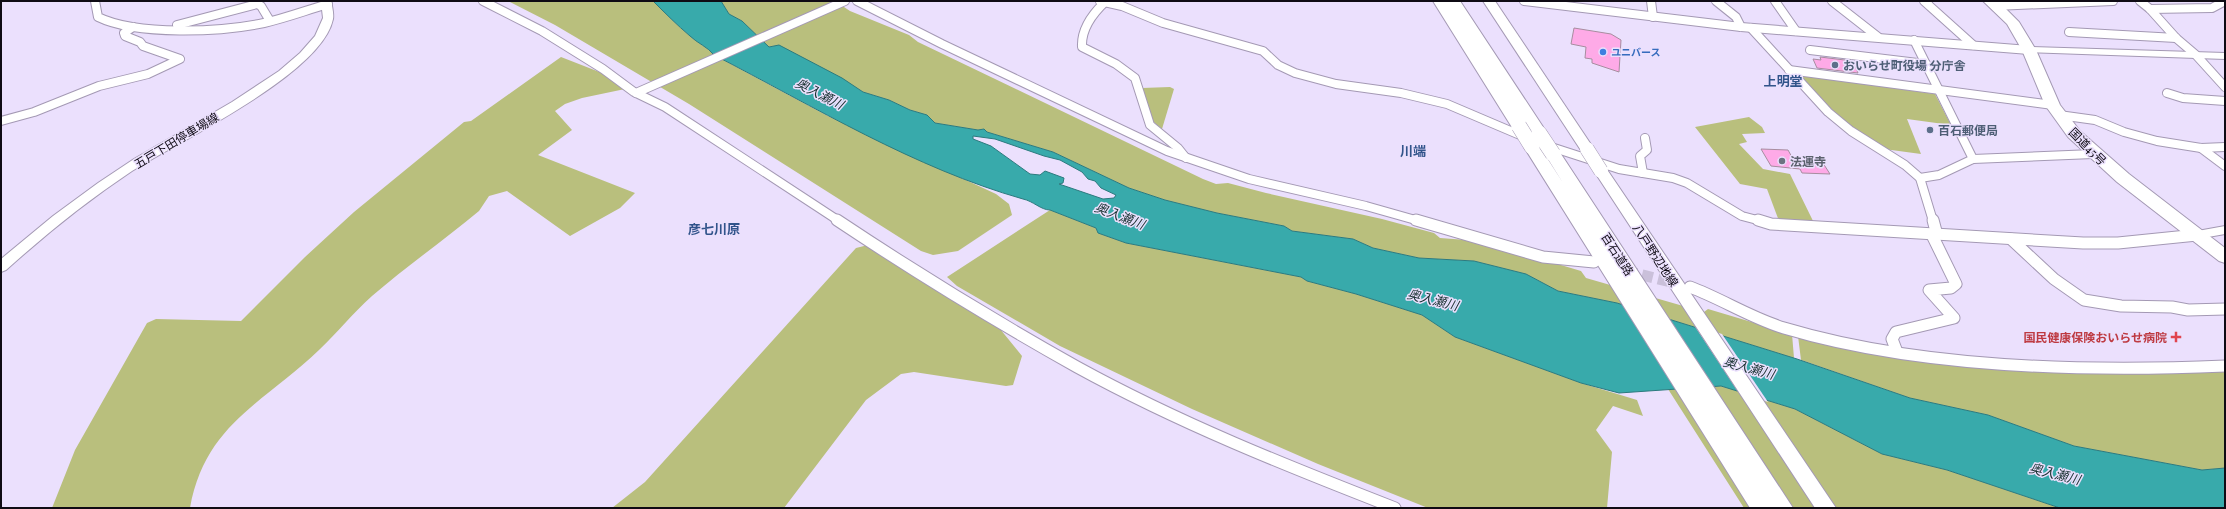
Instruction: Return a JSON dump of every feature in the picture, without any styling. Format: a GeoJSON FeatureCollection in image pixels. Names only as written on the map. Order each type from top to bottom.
{"type":"FeatureCollection","features":[{"type":"Feature","properties":{"kind":"highway","name":"百石道路"},"geometry":{"type":"LineString","coordinates":[[1440,1],[1519,126],[1553,154],[1782,508]]}},
{"type":"Feature","properties":{"kind":"highway","name":"百石道路"},"geometry":{"type":"LineString","coordinates":[[1453,1],[1536,140],[1620,286],[1762,508]]}},
{"type":"Feature","properties":{"kind":"highway","name":"国道45号"},"geometry":{"type":"LineString","coordinates":[[1993,3],[2012,22],[2029,50],[2056,110],[2074,134],[2093,154],[2225,257]]}},
{"type":"Feature","properties":{"kind":"main road","name":"八戸野辺地線"},"geometry":{"type":"LineString","coordinates":[[1489,1],[1601,171],[1689,296],[1826,508]]}},
{"type":"Feature","properties":{"kind":"main road","name":"五戸下田停車場線"},"geometry":{"type":"LineString","coordinates":[[1,267],[49,225],[80,201],[120,174],[246,98],[296,63],[319,39],[326,26],[329,14],[327,3]]}},
{"type":"Feature","properties":{"kind":"main road"},"geometry":{"type":"LineString","coordinates":[[2029,50],[2225,56]]}},
{"type":"Feature","properties":{"kind":"main road"},"geometry":{"type":"LineString","coordinates":[[2197,235],[2225,230]]}},
{"type":"Feature","properties":{"kind":"street"},"geometry":{"type":"LineString","coordinates":[[95,1],[98,17],[103,21],[165,29],[232,28],[270,21],[327,3]]}},
{"type":"Feature","properties":{"kind":"street"},"geometry":{"type":"LineString","coordinates":[[483,1],[542,32],[709,134],[902,264],[1078,367],[1171,413],[1287,466],[1395,508]]}},
{"type":"Feature","properties":{"kind":"street"},"geometry":{"type":"LineString","coordinates":[[640,92],[845,1]]}},
{"type":"Feature","properties":{"kind":"street"},"geometry":{"type":"LineString","coordinates":[[857,1],[956,51],[1167,151],[1186,158],[1249,179],[1372,208],[1543,257],[1594,262]]}},
{"type":"Feature","properties":{"kind":"street"},"geometry":{"type":"LineString","coordinates":[[1186,158],[1183,152],[1150,125],[1135,78],[1130,72],[1108,58],[1082,47],[1081,41],[1083,34],[1098,6],[1104,1],[1122,6],[1163,23],[1263,51],[1278,65],[1295,73],[1336,84],[1400,93],[1447,104],[1514,134],[1560,150],[1619,168],[1673,178],[1688,183],[1742,216],[1757,222],[1934,235],[2118,243],[2197,235]]}},
{"type":"Feature","properties":{"kind":"street"},"geometry":{"type":"LineString","coordinates":[[1524,1],[1576,4],[1653,16],[1741,27],[2029,50]]}},
{"type":"Feature","properties":{"kind":"street"},"geometry":{"type":"LineString","coordinates":[[1651,1],[1653,16]]}},
{"type":"Feature","properties":{"kind":"street"},"geometry":{"type":"LineString","coordinates":[[1716,1],[1736,17],[1741,27]]}},
{"type":"Feature","properties":{"kind":"street"},"geometry":{"type":"LineString","coordinates":[[1775,1],[1796,31]]}},
{"type":"Feature","properties":{"kind":"street"},"geometry":{"type":"LineString","coordinates":[[1832,1],[1878,38]]}},
{"type":"Feature","properties":{"kind":"street"},"geometry":{"type":"LineString","coordinates":[[1928,1],[1924,1],[1973,45]]}},
{"type":"Feature","properties":{"kind":"street"},"geometry":{"type":"LineString","coordinates":[[1993,3],[2113,1]]}},
{"type":"Feature","properties":{"kind":"street"},"geometry":{"type":"LineString","coordinates":[[2140,1],[2150,9],[2176,38],[2196,55],[2225,87]]}},
{"type":"Feature","properties":{"kind":"street"},"geometry":{"type":"LineString","coordinates":[[2150,9],[2212,8],[2219,6],[2225,1]]}},
{"type":"Feature","properties":{"kind":"street"},"geometry":{"type":"LineString","coordinates":[[165,29],[257,4],[261,6],[270,21]]}},
{"type":"Feature","properties":{"kind":"street"},"geometry":{"type":"LineString","coordinates":[[1,121],[34,112],[99,86],[148,74],[180,59],[143,46],[140,42],[125,36],[124,33],[133,26]]}},
{"type":"Feature","properties":{"kind":"street"},"geometry":{"type":"LineString","coordinates":[[1752,28],[1828,112],[1851,131],[1905,165],[1920,178],[1934,235],[1940,248],[1946,270],[1956,284],[1951,288],[1929,290],[1954,318],[1896,332],[1892,339],[1896,352]]}},
{"type":"Feature","properties":{"kind":"street"},"geometry":{"type":"LineString","coordinates":[[2069,32],[2176,38]]}},
{"type":"Feature","properties":{"kind":"street"},"geometry":{"type":"LineString","coordinates":[[1914,40],[1973,158]]}},
{"type":"Feature","properties":{"kind":"street"},"geometry":{"type":"LineString","coordinates":[[1810,50],[1926,64]]}},
{"type":"Feature","properties":{"kind":"street"},"geometry":{"type":"LineString","coordinates":[[1789,70],[1938,90],[2056,110],[2094,120],[2142,138],[2202,148],[2225,147]]}},
{"type":"Feature","properties":{"kind":"street"},"geometry":{"type":"LineString","coordinates":[[2167,93],[2183,98],[2225,101]]}},
{"type":"Feature","properties":{"kind":"street"},"geometry":{"type":"LineString","coordinates":[[1643,173],[1640,156],[1647,150],[1645,138]]}},
{"type":"Feature","properties":{"kind":"street"},"geometry":{"type":"LineString","coordinates":[[2202,148],[2225,166]]}},
{"type":"Feature","properties":{"kind":"street"},"geometry":{"type":"LineString","coordinates":[[1920,178],[1939,175],[1973,158],[2093,154]]}},
{"type":"Feature","properties":{"kind":"street"},"geometry":{"type":"LineString","coordinates":[[2011,239],[2054,279],[2084,300],[2121,306],[2172,307],[2188,310],[2225,309]]}},
{"type":"Feature","properties":{"kind":"street"},"geometry":{"type":"LineString","coordinates":[[1689,296],[1711,294],[1729,305],[1784,327],[1896,352],[1953,360],[2053,367],[2225,366]]}},
{"type":"Feature","properties":{"kind":"shaded area"},"geometry":{"type":"Polygon","coordinates":[[[508,1],[653,1],[685,32],[714,55],[828,116],[996,194],[1009,204],[1012,215],[958,251],[933,255],[921,251],[689,104],[555,25],[508,1]]]}},
{"type":"Feature","properties":{"kind":"shaded area"},"geometry":{"type":"Polygon","coordinates":[[[721,1],[835,1],[850,11],[909,35],[918,42],[1216,184],[1228,183],[1382,219],[1434,233],[1440,238],[1480,241],[1581,271],[1586,278],[1704,312],[1708,309],[1792,334],[1794,358],[1617,303],[1558,291],[1526,274],[1474,261],[1419,258],[1373,248],[1353,239],[1292,231],[1284,226],[1217,213],[1165,200],[1129,188],[1053,152],[987,132],[984,129],[978,130],[935,123],[927,115],[910,110],[889,100],[863,92],[775,46],[769,47],[742,21],[729,14],[721,1]]]}},
{"type":"Feature","properties":{"kind":"shaded area"},"geometry":{"type":"Polygon","coordinates":[[[561,57],[602,73],[625,89],[582,98],[565,104],[555,111],[572,130],[538,155],[635,193],[620,208],[570,236],[507,191],[489,196],[479,211],[372,296],[319,350],[240,417],[223,435],[209,455],[198,479],[190,508],[52,508],[75,450],[147,323],[156,319],[241,321],[305,257],[354,212],[464,122],[471,121],[561,57]]]}},
{"type":"Feature","properties":{"kind":"shaded area"},"geometry":{"type":"Polygon","coordinates":[[[1799,75],[1935,94],[1951,125],[1907,119],[1921,154],[1884,149],[1834,113],[1799,75]]]}},
{"type":"Feature","properties":{"kind":"shaded area"},"geometry":{"type":"Polygon","coordinates":[[[1170,87],[1174,89],[1162,129],[1150,119],[1142,88],[1170,87]]]}},
{"type":"Feature","properties":{"kind":"shaded area"},"geometry":{"type":"Polygon","coordinates":[[[1749,117],[1762,127],[1765,133],[1742,134],[1747,142],[1739,144],[1763,169],[1790,174],[1814,223],[1779,221],[1767,189],[1740,184],[1695,127],[1749,117]]]}},
{"type":"Feature","properties":{"kind":"shaded area"},"geometry":{"type":"Polygon","coordinates":[[[1050,210],[1096,228],[1098,233],[1126,243],[1301,277],[1307,281],[1356,294],[1422,315],[1455,337],[1581,383],[1637,400],[1643,416],[1613,406],[1596,430],[1612,452],[1607,508],[1428,508],[1318,464],[1192,409],[1060,346],[957,286],[947,277],[1050,210]]]}},
{"type":"Feature","properties":{"kind":"shaded area"},"geometry":{"type":"Polygon","coordinates":[[[868,245],[996,324],[1022,356],[1013,385],[1006,386],[914,372],[901,374],[866,400],[784,508],[612,508],[645,482],[856,248],[868,245]]]}},
{"type":"Feature","properties":{"kind":"shaded area"},"geometry":{"type":"Polygon","coordinates":[[[1798,336],[1889,354],[2225,370],[2225,468],[2202,470],[2074,446],[1988,415],[1910,398],[1801,360],[1798,336]]]}},
{"type":"Feature","properties":{"kind":"shaded area"},"geometry":{"type":"Polygon","coordinates":[[[1721,386],[1795,409],[1882,454],[1947,470],[2060,508],[1744,508],[1668,389],[1721,386]]]}},
{"type":"Feature","properties":{"kind":"water","name":"奥入瀬川"},"geometry":{"type":"Polygon","coordinates":[[[653,1],[721,1],[729,14],[742,21],[769,47],[779,45],[842,78],[863,92],[889,100],[910,110],[927,115],[935,123],[978,130],[984,129],[987,132],[1053,152],[1129,188],[1165,200],[1217,213],[1284,226],[1292,231],[1353,239],[1373,248],[1419,258],[1474,261],[1526,274],[1558,291],[1617,303],[1797,359],[1910,398],[1988,415],[2074,446],[2202,470],[2225,468],[2225,508],[2060,508],[1947,470],[1882,454],[1795,409],[1721,386],[1619,393],[1581,383],[1455,337],[1422,315],[1356,294],[1307,281],[1301,277],[1126,243],[1098,233],[1096,228],[1050,210],[1043,209],[1027,200],[943,171],[866,135],[714,55],[685,32],[653,1]],[[973,136],[973,139],[991,146],[1030,174],[1040,175],[1045,171],[1064,178],[1063,183],[1059,184],[1103,199],[1114,198],[1116,195],[1101,188],[1095,181],[1088,179],[1082,172],[1060,160],[995,139],[973,136]]]}},
{"type":"Feature","properties":{"kind":"pier"},"geometry":{"type":"Polygon","coordinates":[[[1694,325],[1722,334],[1768,402],[1739,393],[1694,325]]]}},
{"type":"Feature","properties":{"kind":"building","name":"ユニバース"},"geometry":{"type":"Polygon","coordinates":[[[1574,28],[1611,34],[1621,40],[1619,72],[1592,63],[1592,59],[1585,58],[1586,47],[1571,44],[1574,28]]]}},
{"type":"Feature","properties":{"kind":"building","name":"おいらせ町役場 分庁舎"},"geometry":{"type":"Polygon","coordinates":[[[1820,57],[1853,61],[1858,73],[1817,68],[1813,59],[1821,60],[1820,57]]]}},
{"type":"Feature","properties":{"kind":"building","name":"法運寺"},"geometry":{"type":"Polygon","coordinates":[[[1761,149],[1788,150],[1793,159],[1821,160],[1830,174],[1802,173],[1800,169],[1771,166],[1761,149]]]}},
{"type":"Feature","properties":{"kind":"tunnel"},"geometry":{"type":"LineString","coordinates":[[1626,271],[1679,284]]}},
{"type":"Feature","properties":{"kind":"place","name":"ユニバース"},"geometry":{"type":"Point","coordinates":[1603,52]}},
{"type":"Feature","properties":{"kind":"place","name":"おいらせ町役場 分庁舎"},"geometry":{"type":"Point","coordinates":[1835,65]}},
{"type":"Feature","properties":{"kind":"place","name":"百石郵便局"},"geometry":{"type":"Point","coordinates":[1930,130]}},
{"type":"Feature","properties":{"kind":"place","name":"法運寺"},"geometry":{"type":"Point","coordinates":[1782,161]}},
{"type":"Feature","properties":{"kind":"place","name":"国民健康保険おいらせ病院"},"geometry":{"type":"Point","coordinates":[2176,337]}},
{"type":"Feature","properties":{"kind":"district","name":"上明堂"},"geometry":{"type":"Point","coordinates":[1783,80]}},
{"type":"Feature","properties":{"kind":"district","name":"川端"},"geometry":{"type":"Point","coordinates":[1413,150]}},
{"type":"Feature","properties":{"kind":"district","name":"彦七川原"},"geometry":{"type":"Point","coordinates":[714,228]}}]}
